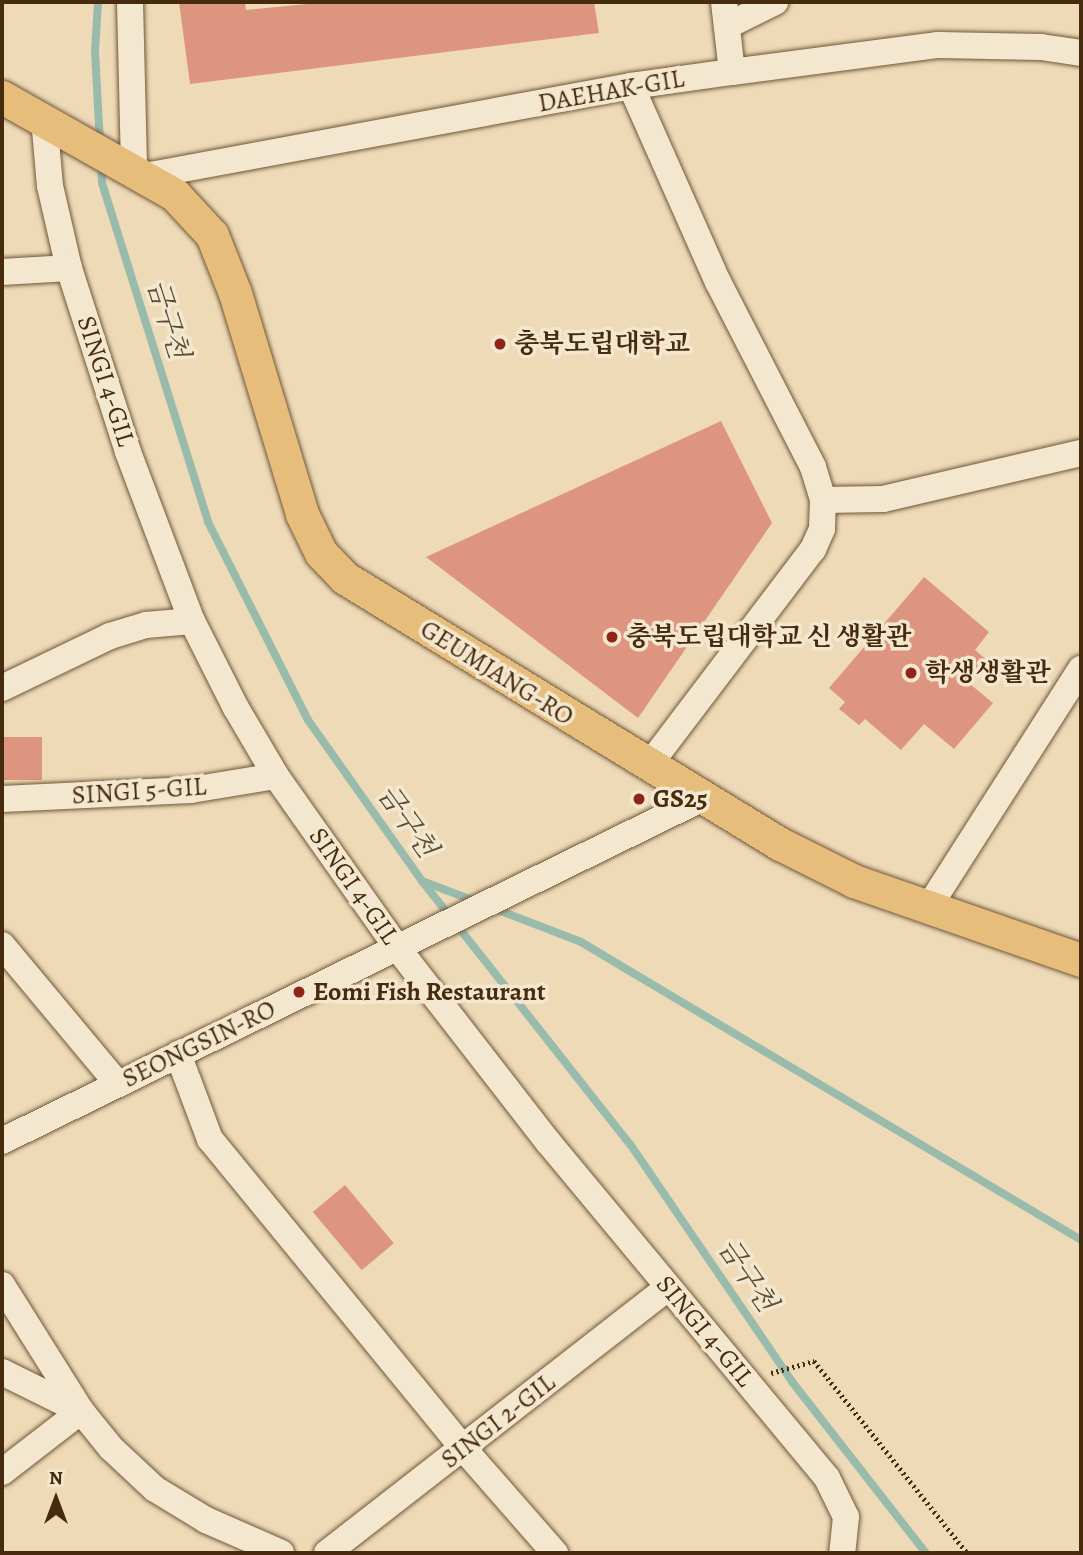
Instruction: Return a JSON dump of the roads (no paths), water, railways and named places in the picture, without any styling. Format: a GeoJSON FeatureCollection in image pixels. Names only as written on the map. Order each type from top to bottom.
{"type":"FeatureCollection","features":[{"type":"Feature","properties":{"kind":"main road"},"geometry":{"type":"LineString","coordinates":[[2,97],[49,121]]}},
{"type":"Feature","properties":{"kind":"main road","name":"GEUMJANG-RO"},"geometry":{"type":"LineString","coordinates":[[49,121],[140,172],[175,195],[212,235],[235,293],[302,514],[321,553],[345,579],[648,766],[854,881],[1081,960]]}},
{"type":"Feature","properties":{"kind":"street"},"geometry":{"type":"LineString","coordinates":[[130,2],[140,172]]}},
{"type":"Feature","properties":{"kind":"street"},"geometry":{"type":"LineString","coordinates":[[732,72],[726,14],[775,2]]}},
{"type":"Feature","properties":{"kind":"street","name":"DAEHAK-GIL"},"geometry":{"type":"LineString","coordinates":[[140,172],[631,86],[939,45],[1041,47],[1081,53]]}},
{"type":"Feature","properties":{"kind":"street"},"geometry":{"type":"LineString","coordinates":[[631,86],[718,282],[813,467],[823,500],[822,529],[813,549],[648,766]]}},
{"type":"Feature","properties":{"kind":"street","name":"SINGI 4-GIL"},"geometry":{"type":"LineString","coordinates":[[49,121],[50,186],[69,268],[128,452],[192,621],[276,776],[396,946],[668,1288],[747,1379],[827,1478],[846,1517],[842,1553]]}},
{"type":"Feature","properties":{"kind":"street"},"geometry":{"type":"LineString","coordinates":[[2,272],[69,268]]}},
{"type":"Feature","properties":{"kind":"street"},"geometry":{"type":"LineString","coordinates":[[823,500],[883,499],[1081,453]]}},
{"type":"Feature","properties":{"kind":"street"},"geometry":{"type":"LineString","coordinates":[[2,688],[110,636],[146,625],[192,621]]}},
{"type":"Feature","properties":{"kind":"street"},"geometry":{"type":"LineString","coordinates":[[928,908],[1081,669]]}},
{"type":"Feature","properties":{"kind":"street","name":"SINGI 5-GIL"},"geometry":{"type":"LineString","coordinates":[[2,800],[191,790],[276,776]]}},
{"type":"Feature","properties":{"kind":"street","name":"SEONGSIN-RO"},"geometry":{"type":"LineString","coordinates":[[2,1141],[396,946],[704,798]]}},
{"type":"Feature","properties":{"kind":"street"},"geometry":{"type":"LineString","coordinates":[[2,945],[118,1084]]}},
{"type":"Feature","properties":{"kind":"street"},"geometry":{"type":"LineString","coordinates":[[178,1054],[210,1139],[463,1448],[555,1553]]}},
{"type":"Feature","properties":{"kind":"street"},"geometry":{"type":"LineString","coordinates":[[2,1285],[81,1412],[111,1448],[155,1489],[206,1520],[281,1553]]}},
{"type":"Feature","properties":{"kind":"street","name":"SINGI 2-GIL"},"geometry":{"type":"LineString","coordinates":[[327,1553],[668,1288]]}},
{"type":"Feature","properties":{"kind":"street"},"geometry":{"type":"LineString","coordinates":[[2,1372],[81,1412]]}},
{"type":"Feature","properties":{"kind":"street"},"geometry":{"type":"LineString","coordinates":[[2,1472],[81,1412]]}},
{"type":"Feature","properties":{"kind":"waterway","name":"금구천"},"geometry":{"type":"LineString","coordinates":[[98,2],[95,51],[100,143]]}},
{"type":"Feature","properties":{"kind":"waterway","name":"금구천"},"geometry":{"type":"LineString","coordinates":[[101,163],[102,183],[208,522],[308,720],[422,881],[630,1144],[793,1383],[926,1553]]}},
{"type":"Feature","properties":{"kind":"waterway"},"geometry":{"type":"LineString","coordinates":[[422,881],[475,901]]}},
{"type":"Feature","properties":{"kind":"waterway"},"geometry":{"type":"LineString","coordinates":[[493,908],[581,942],[1081,1240]]}},
{"type":"Feature","properties":{"kind":"place","name":"충북도립대학교"},"geometry":{"type":"Point","coordinates":[500,344]}},
{"type":"Feature","properties":{"kind":"place","name":"충북도립대학교 신 생활관"},"geometry":{"type":"Point","coordinates":[612,637]}},
{"type":"Feature","properties":{"kind":"place","name":"학생생활관"},"geometry":{"type":"Point","coordinates":[911,673]}},
{"type":"Feature","properties":{"kind":"place","name":"GS25"},"geometry":{"type":"Point","coordinates":[639,799]}},
{"type":"Feature","properties":{"kind":"place","name":"Eomi Fish Restaurant"},"geometry":{"type":"Point","coordinates":[299,992]}}]}
